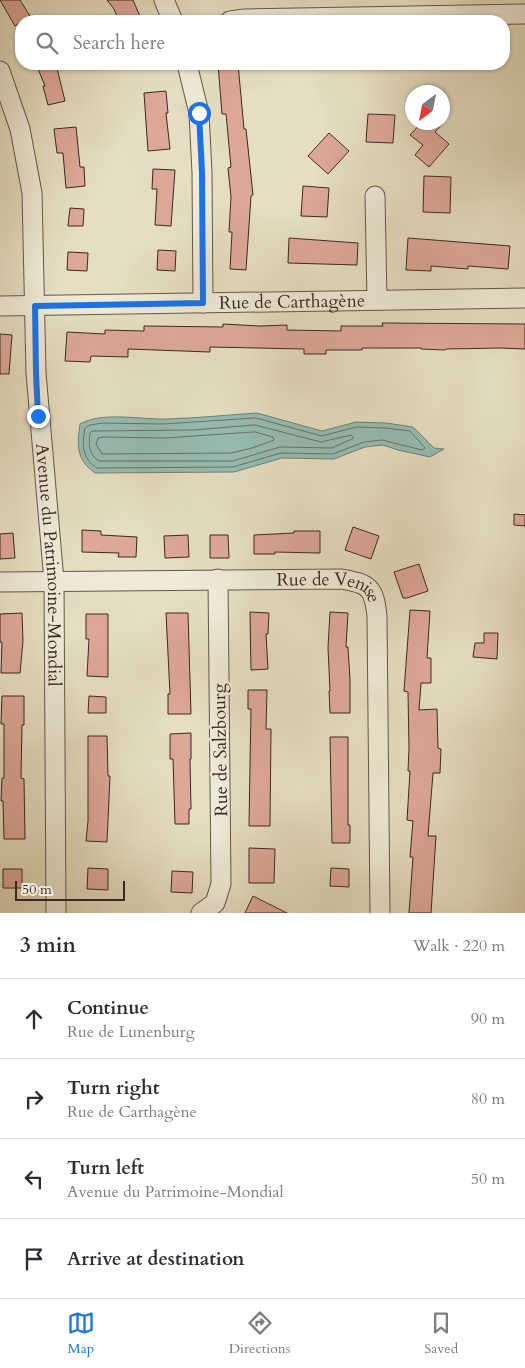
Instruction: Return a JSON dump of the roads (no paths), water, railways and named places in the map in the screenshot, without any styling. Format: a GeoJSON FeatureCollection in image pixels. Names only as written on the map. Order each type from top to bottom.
{"type":"FeatureCollection","features":[{"type":"Feature","properties":{"kind":"street"},"geometry":{"type":"LineString","coordinates":[[164,0],[170,15]]}},
{"type":"Feature","properties":{"kind":"street"},"geometry":{"type":"LineString","coordinates":[[469,15],[525,14]]}},
{"type":"Feature","properties":{"kind":"street"},"geometry":{"type":"LineString","coordinates":[[188,70],[199,113],[202,173],[203,303]]}},
{"type":"Feature","properties":{"kind":"street","name":"Avenue du Patrimoine-Mondial"},"geometry":{"type":"LineString","coordinates":[[0,71],[20,129],[32,193],[38,416],[54,581],[56,913]]}},
{"type":"Feature","properties":{"kind":"street"},"geometry":{"type":"LineString","coordinates":[[375,196],[377,299]]}},
{"type":"Feature","properties":{"kind":"street","name":"Rue de Carthagène"},"geometry":{"type":"LineString","coordinates":[[0,306],[525,298]]}},
{"type":"Feature","properties":{"kind":"street","name":"Rue de Salzbourg"},"geometry":{"type":"LineString","coordinates":[[201,913],[215,903],[221,884],[218,579]]}},
{"type":"Feature","properties":{"kind":"street","name":"Rue de Venise"},"geometry":{"type":"LineString","coordinates":[[0,582],[342,579],[359,582],[368,588],[376,599],[378,616],[380,913]]}},
{"type":"Feature","properties":{"kind":"water"},"geometry":{"type":"Polygon","coordinates":[[[257,413],[322,431],[356,422],[386,423],[413,427],[434,448],[444,449],[430,457],[383,445],[365,447],[334,459],[282,458],[234,472],[95,473],[84,463],[79,452],[80,424],[89,420],[111,417],[179,419],[257,413]]]}}]}
